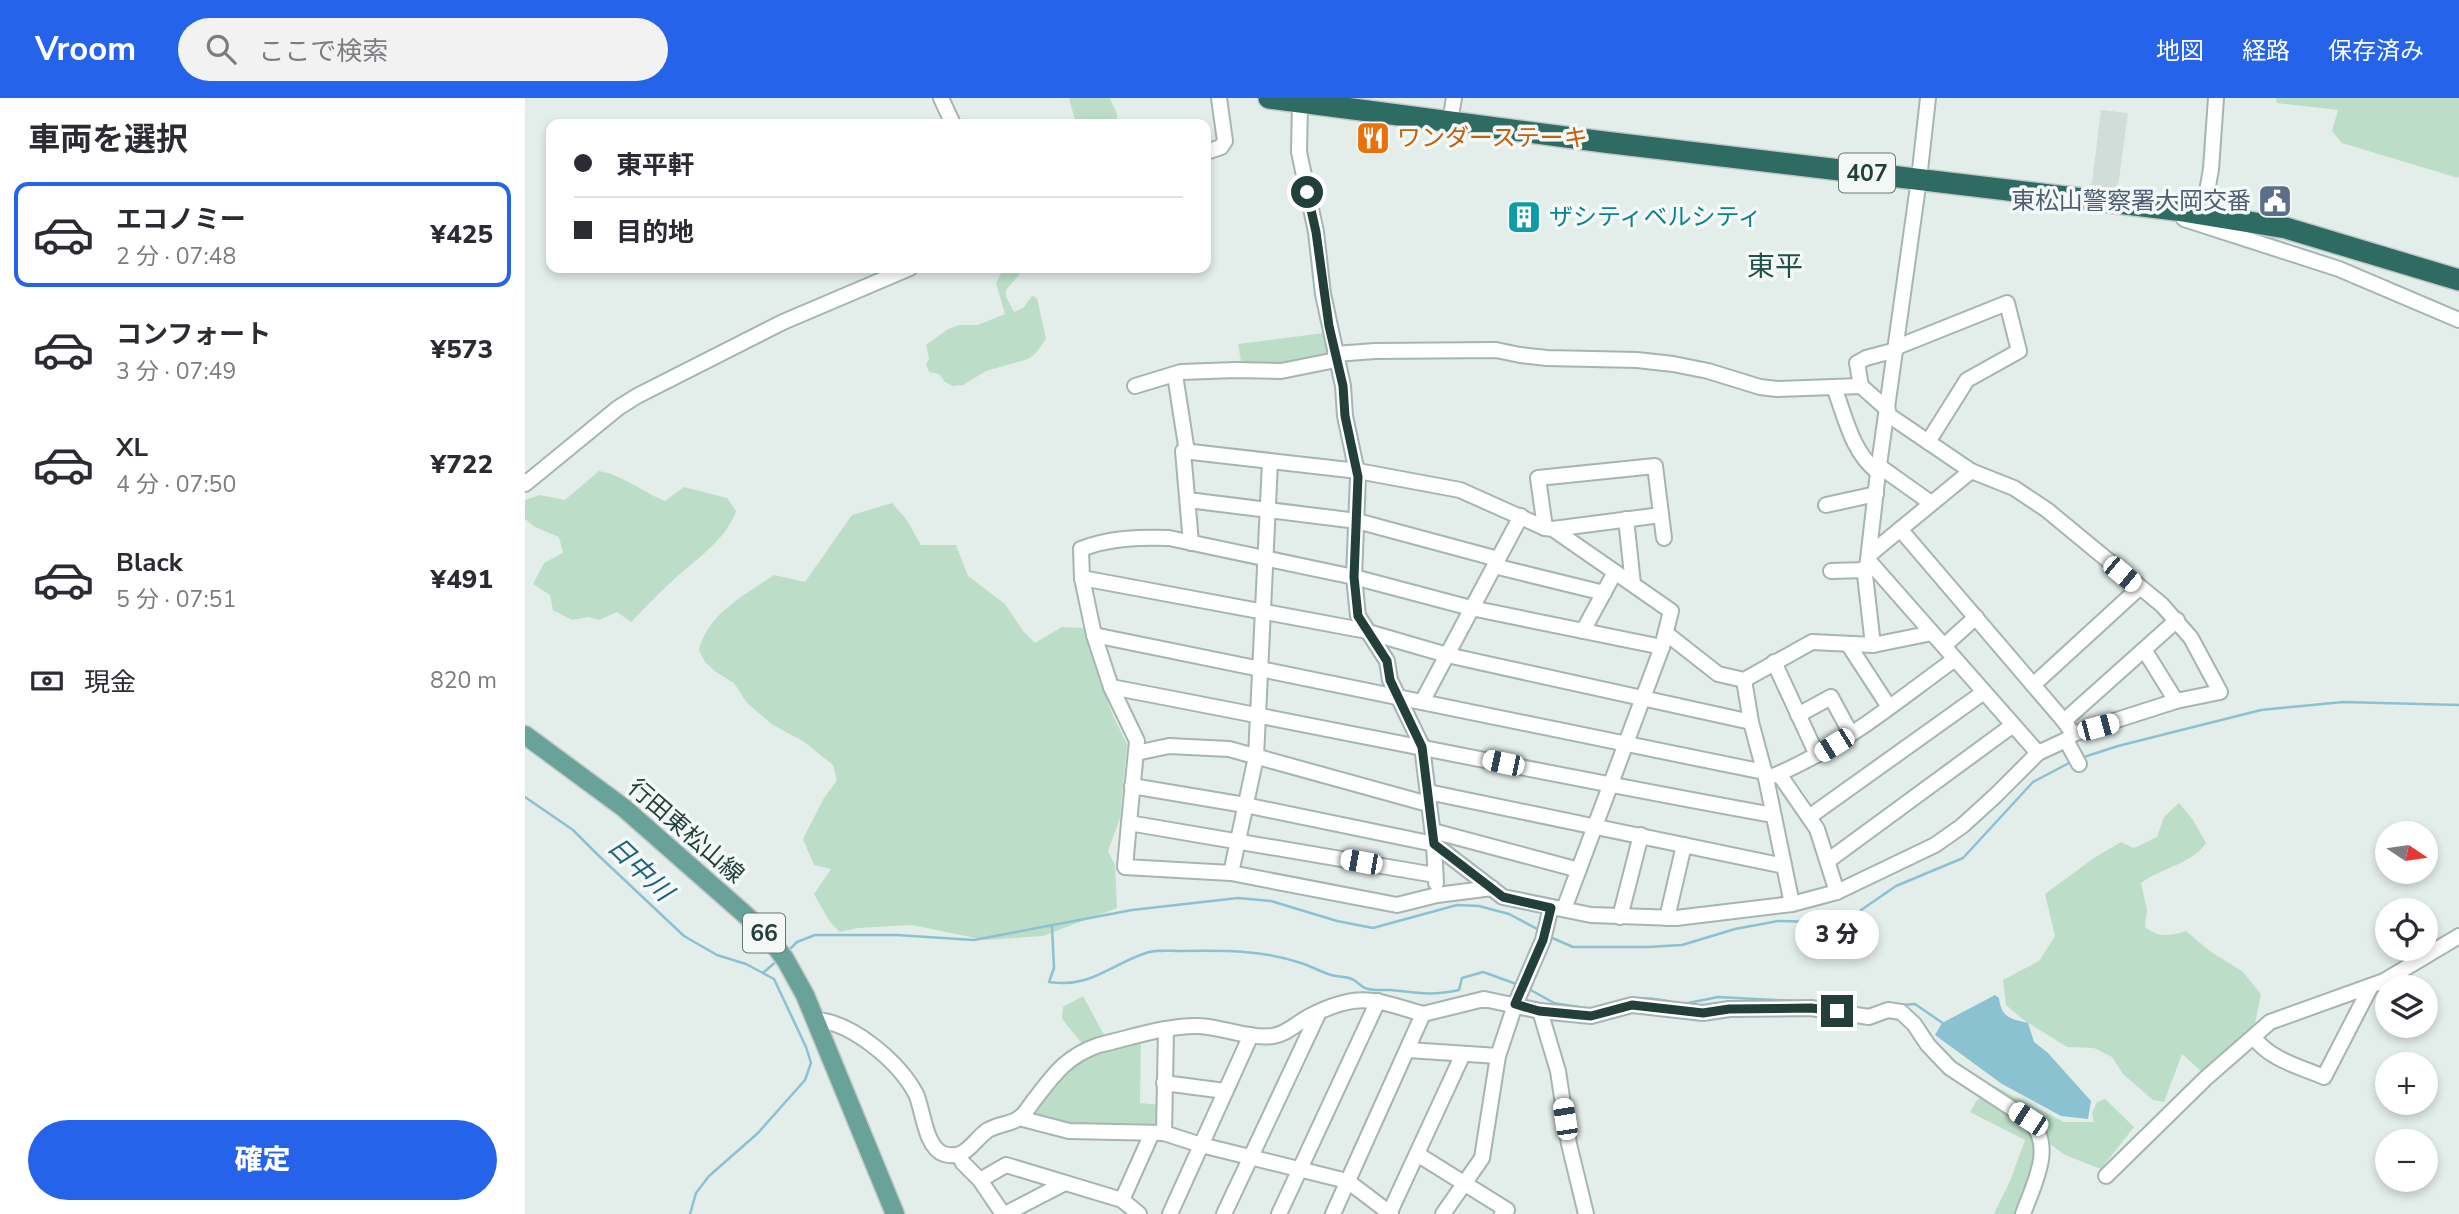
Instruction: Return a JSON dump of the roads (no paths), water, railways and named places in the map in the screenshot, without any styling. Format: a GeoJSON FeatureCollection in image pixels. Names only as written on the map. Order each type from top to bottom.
{"type":"FeatureCollection","features":[{"type":"Feature","properties":{"kind":"highway","name":"407"},"geometry":{"type":"LineString","coordinates":[[1287,100],[2203,214],[2286,228],[2459,280]]}},
{"type":"Feature","properties":{"kind":"main road","name":"行田東松山線"},"geometry":{"type":"LineString","coordinates":[[525,735],[624,808],[769,938],[785,959],[816,1020],[895,1214]]}},
{"type":"Feature","properties":{"kind":"street"},"geometry":{"type":"LineString","coordinates":[[941,98],[951,119]]}},
{"type":"Feature","properties":{"kind":"street"},"geometry":{"type":"LineString","coordinates":[[1211,150],[1221,147],[1225,141],[1219,98]]}},
{"type":"Feature","properties":{"kind":"street"},"geometry":{"type":"LineString","coordinates":[[1450,121],[1454,98]]}},
{"type":"Feature","properties":{"kind":"street"},"geometry":{"type":"LineString","coordinates":[[1873,645],[1868,562],[1920,179],[1928,98]]}},
{"type":"Feature","properties":{"kind":"street"},"geometry":{"type":"LineString","coordinates":[[2203,214],[2211,169],[2216,98]]}},
{"type":"Feature","properties":{"kind":"street"},"geometry":{"type":"LineString","coordinates":[[1287,100],[1316,232],[1323,294],[1343,386],[1350,444],[1357,471],[1354,577],[1358,616],[1387,661],[1390,680],[1422,747],[1437,895]]}},
{"type":"Feature","properties":{"kind":"street"},"geometry":{"type":"LineString","coordinates":[[2176,210],[2183,219],[2339,269],[2459,320]]}},
{"type":"Feature","properties":{"kind":"street"},"geometry":{"type":"LineString","coordinates":[[525,484],[618,408],[637,396],[783,322],[898,273]]}},
{"type":"Feature","properties":{"kind":"street"},"geometry":{"type":"LineString","coordinates":[[1929,442],[1967,380],[2019,351],[2007,303],[1857,363],[1861,386],[1887,412],[1929,442],[1971,471],[2014,488],[2047,510],[2177,621],[2191,638],[2220,692],[2176,701],[2068,732]]}},
{"type":"Feature","properties":{"kind":"street"},"geometry":{"type":"LineString","coordinates":[[1135,386],[1181,372],[1281,371],[1336,357],[1375,351],[1496,349],[1548,358],[1637,360],[1673,364],[1708,370],[1760,387],[1861,386]]}},
{"type":"Feature","properties":{"kind":"street"},"geometry":{"type":"LineString","coordinates":[[1175,375],[1188,452]]}},
{"type":"Feature","properties":{"kind":"street"},"geometry":{"type":"LineString","coordinates":[[1834,387],[1857,448],[1871,467],[1879,469],[1931,503]]}},
{"type":"Feature","properties":{"kind":"street"},"geometry":{"type":"LineString","coordinates":[[1191,543],[1184,451],[1357,471],[1460,490],[1521,516],[1549,529],[1671,611],[1664,640],[1579,870],[1557,908],[1515,1004],[1498,1056],[1482,1158],[1443,1214]]}},
{"type":"Feature","properties":{"kind":"street"},"geometry":{"type":"LineString","coordinates":[[1231,873],[1256,757],[1270,462]]}},
{"type":"Feature","properties":{"kind":"street"},"geometry":{"type":"LineString","coordinates":[[1549,529],[1538,478],[1655,466],[1664,538]]}},
{"type":"Feature","properties":{"kind":"street"},"geometry":{"type":"LineString","coordinates":[[1831,571],[1868,562],[1900,529],[1971,471]]}},
{"type":"Feature","properties":{"kind":"street"},"geometry":{"type":"LineString","coordinates":[[1826,505],[1876,494]]}},
{"type":"Feature","properties":{"kind":"street"},"geometry":{"type":"LineString","coordinates":[[1188,499],[1357,521],[1604,593]]}},
{"type":"Feature","properties":{"kind":"street"},"geometry":{"type":"LineString","coordinates":[[1549,529],[1661,515]]}},
{"type":"Feature","properties":{"kind":"street"},"geometry":{"type":"LineString","coordinates":[[1422,702],[1521,516]]}},
{"type":"Feature","properties":{"kind":"street"},"geometry":{"type":"LineString","coordinates":[[1626,519],[1633,584]]}},
{"type":"Feature","properties":{"kind":"street"},"geometry":{"type":"LineString","coordinates":[[1900,529],[2033,685],[2068,732],[2079,764]]}},
{"type":"Feature","properties":{"kind":"street"},"geometry":{"type":"LineString","coordinates":[[1492,888],[1437,895],[1397,905],[1231,873],[1125,867],[1137,741],[1111,687],[1094,635],[1082,578],[1081,549],[1101,541],[1169,538],[1354,577],[1472,608],[1583,631],[1664,640],[1718,674],[1744,680],[1812,642],[1873,645],[1932,633]]}},
{"type":"Feature","properties":{"kind":"street"},"geometry":{"type":"LineString","coordinates":[[1868,562],[2038,753]]}},
{"type":"Feature","properties":{"kind":"street"},"geometry":{"type":"LineString","coordinates":[[1583,631],[1615,572]]}},
{"type":"Feature","properties":{"kind":"street"},"geometry":{"type":"LineString","coordinates":[[1082,578],[1368,632],[1447,655],[1751,722]]}},
{"type":"Feature","properties":{"kind":"street"},"geometry":{"type":"LineString","coordinates":[[2033,685],[2139,588]]}},
{"type":"Feature","properties":{"kind":"street"},"geometry":{"type":"LineString","coordinates":[[1944,646],[1976,618]]}},
{"type":"Feature","properties":{"kind":"street"},"geometry":{"type":"LineString","coordinates":[[1433,837],[1503,897],[1591,915],[1667,918],[1738,912],[1792,904],[1837,892],[1935,845],[1962,826],[2038,753],[2068,732],[2145,650],[2177,621]]}},
{"type":"Feature","properties":{"kind":"street"},"geometry":{"type":"LineString","coordinates":[[1094,635],[1769,775],[1817,829],[1837,892]]}},
{"type":"Feature","properties":{"kind":"street"},"geometry":{"type":"LineString","coordinates":[[1848,644],[1889,708]]}},
{"type":"Feature","properties":{"kind":"street"},"geometry":{"type":"LineString","coordinates":[[2145,650],[2176,701]]}},
{"type":"Feature","properties":{"kind":"street"},"geometry":{"type":"LineString","coordinates":[[1769,775],[1817,755],[1851,734],[1955,659]]}},
{"type":"Feature","properties":{"kind":"street"},"geometry":{"type":"LineString","coordinates":[[1775,662],[1817,755]]}},
{"type":"Feature","properties":{"kind":"street"},"geometry":{"type":"LineString","coordinates":[[1744,680],[1751,722],[1769,775],[1773,815],[1792,904]]}},
{"type":"Feature","properties":{"kind":"street"},"geometry":{"type":"LineString","coordinates":[[1111,687],[1610,786],[1773,815]]}},
{"type":"Feature","properties":{"kind":"street"},"geometry":{"type":"LineString","coordinates":[[1809,817],[1984,692]]}},
{"type":"Feature","properties":{"kind":"street"},"geometry":{"type":"LineString","coordinates":[[1798,715],[1831,698],[1851,734]]}},
{"type":"Feature","properties":{"kind":"street"},"geometry":{"type":"LineString","coordinates":[[1829,860],[2013,725]]}},
{"type":"Feature","properties":{"kind":"street"},"geometry":{"type":"LineString","coordinates":[[1136,752],[1169,746],[1229,749],[1428,798],[1641,835],[1784,866]]}},
{"type":"Feature","properties":{"kind":"street"},"geometry":{"type":"LineString","coordinates":[[1132,786],[1433,837],[1579,870]]}},
{"type":"Feature","properties":{"kind":"street"},"geometry":{"type":"LineString","coordinates":[[1129,823],[1435,875]]}},
{"type":"Feature","properties":{"kind":"street"},"geometry":{"type":"LineString","coordinates":[[1620,917],[1641,835]]}},
{"type":"Feature","properties":{"kind":"street"},"geometry":{"type":"LineString","coordinates":[[1667,918],[1684,845]]}},
{"type":"Feature","properties":{"kind":"street"},"geometry":{"type":"LineString","coordinates":[[2106,1176],[2206,1078],[2270,1022],[2384,981],[2459,936]]}},
{"type":"Feature","properties":{"kind":"street"},"geometry":{"type":"LineString","coordinates":[[2254,1037],[2260,1046],[2269,1052],[2325,1077],[2371,986]]}},
{"type":"Feature","properties":{"kind":"street"},"geometry":{"type":"LineString","coordinates":[[816,1020],[833,1022],[847,1028],[898,1069],[917,1096],[927,1130],[935,1146],[943,1154],[959,1155],[987,1131],[1019,1118],[1063,1064],[1099,1045],[1166,1030],[1205,1026],[1251,1035],[1280,1034],[1319,1012],[1357,999],[1378,1001],[1423,1014],[1484,999],[1539,1011],[1591,1016],[1632,1005],[1703,1013],[1729,1009],[1811,1008],[1869,1017],[1888,1010],[1901,1012],[1950,1068],[2028,1119],[2037,1128],[2043,1150],[2023,1214]]}},
{"type":"Feature","properties":{"kind":"street"},"geometry":{"type":"LineString","coordinates":[[1279,1214],[1378,1001]]}},
{"type":"Feature","properties":{"kind":"street"},"geometry":{"type":"LineString","coordinates":[[1539,1011],[1558,1071],[1569,1144],[1586,1214]]}},
{"type":"Feature","properties":{"kind":"street"},"geometry":{"type":"LineString","coordinates":[[1224,1214],[1319,1012]]}},
{"type":"Feature","properties":{"kind":"street"},"geometry":{"type":"LineString","coordinates":[[1333,1214],[1423,1014]]}},
{"type":"Feature","properties":{"kind":"street"},"geometry":{"type":"LineString","coordinates":[[1122,1200],[1158,1133],[1164,1083],[1166,1030]]}},
{"type":"Feature","properties":{"kind":"street"},"geometry":{"type":"LineString","coordinates":[[1170,1214],[1251,1035]]}},
{"type":"Feature","properties":{"kind":"street"},"geometry":{"type":"LineString","coordinates":[[1409,1050],[1498,1056]]}},
{"type":"Feature","properties":{"kind":"street"},"geometry":{"type":"LineString","coordinates":[[1019,1118],[1069,1131],[1158,1133],[1250,1156],[1348,1182],[1390,1214],[1463,1054]]}},
{"type":"Feature","properties":{"kind":"street"},"geometry":{"type":"LineString","coordinates":[[1164,1083],[1225,1091]]}},
{"type":"Feature","properties":{"kind":"street"},"geometry":{"type":"LineString","coordinates":[[1417,1154],[1507,1210],[1502,1214]]}},
{"type":"Feature","properties":{"kind":"street"},"geometry":{"type":"LineString","coordinates":[[959,1155],[1004,1214],[1065,1182]]}},
{"type":"Feature","properties":{"kind":"street"},"geometry":{"type":"LineString","coordinates":[[980,1180],[1006,1165],[1122,1200],[1139,1214]]}},
{"type":"Feature","properties":{"kind":"water"},"geometry":{"type":"Polygon","coordinates":[[[1995,995],[2007,1016],[2028,1023],[2034,1042],[2047,1052],[2091,1101],[2088,1119],[2061,1116],[2002,1084],[1935,1035],[1942,1023],[1995,995]]]}},
{"type":"Feature","properties":{"kind":"waterway"},"geometry":{"type":"LineString","coordinates":[[2081,758],[2261,710],[2343,702],[2459,705]]}},
{"type":"Feature","properties":{"kind":"waterway"},"geometry":{"type":"LineString","coordinates":[[1550,937],[1573,947],[1682,945],[1735,929],[1778,921],[1823,922],[1848,919],[1896,886],[1963,858],[2033,782],[2071,762]]}},
{"type":"Feature","properties":{"kind":"waterway","name":"日中川"},"geometry":{"type":"LineString","coordinates":[[525,797],[573,830],[684,936],[717,955],[746,964],[774,979],[806,1047],[811,1063],[805,1080],[758,1133],[709,1176],[696,1193],[690,1214]]}},
{"type":"Feature","properties":{"kind":"waterway"},"geometry":{"type":"LineString","coordinates":[[789,950],[797,942],[815,935],[896,935],[974,940],[1132,910],[1238,898],[1271,901],[1337,921],[1373,928],[1457,905],[1479,906],[1509,914],[1541,931]]}},
{"type":"Feature","properties":{"kind":"waterway"},"geometry":{"type":"LineString","coordinates":[[1052,926],[1054,968],[1049,982],[1076,982],[1087,979],[1152,951],[1210,951],[1257,953],[1287,959],[1331,975],[1349,978],[1374,990],[1450,992],[1459,990],[1462,978],[1483,972],[1519,985]]}},
{"type":"Feature","properties":{"kind":"waterway"},"geometry":{"type":"LineString","coordinates":[[763,973],[779,959]]}},
{"type":"Feature","properties":{"kind":"waterway"},"geometry":{"type":"LineString","coordinates":[[1529,989],[1554,1003],[1591,1009]]}},
{"type":"Feature","properties":{"kind":"waterway"},"geometry":{"type":"LineString","coordinates":[[1683,1004],[1718,997],[1797,1001]]}},
{"type":"Feature","properties":{"kind":"waterway"},"geometry":{"type":"LineString","coordinates":[[1607,1005],[1641,998],[1676,1003]]}},
{"type":"Feature","properties":{"kind":"waterway"},"geometry":{"type":"LineString","coordinates":[[1901,1005],[1915,1004],[1944,1024]]}},
{"type":"Feature","properties":{"kind":"place","name":"ワンダーステーキ"},"geometry":{"type":"Point","coordinates":[1373,138]}},
{"type":"Feature","properties":{"kind":"place","name":"東松山警察署大岡交番"},"geometry":{"type":"Point","coordinates":[2275,201]}},
{"type":"Feature","properties":{"kind":"place","name":"ザシティベルシティ"},"geometry":{"type":"Point","coordinates":[1524,217]}},
{"type":"Feature","properties":{"kind":"district","name":"東平"},"geometry":{"type":"Point","coordinates":[1775,267]}}]}
